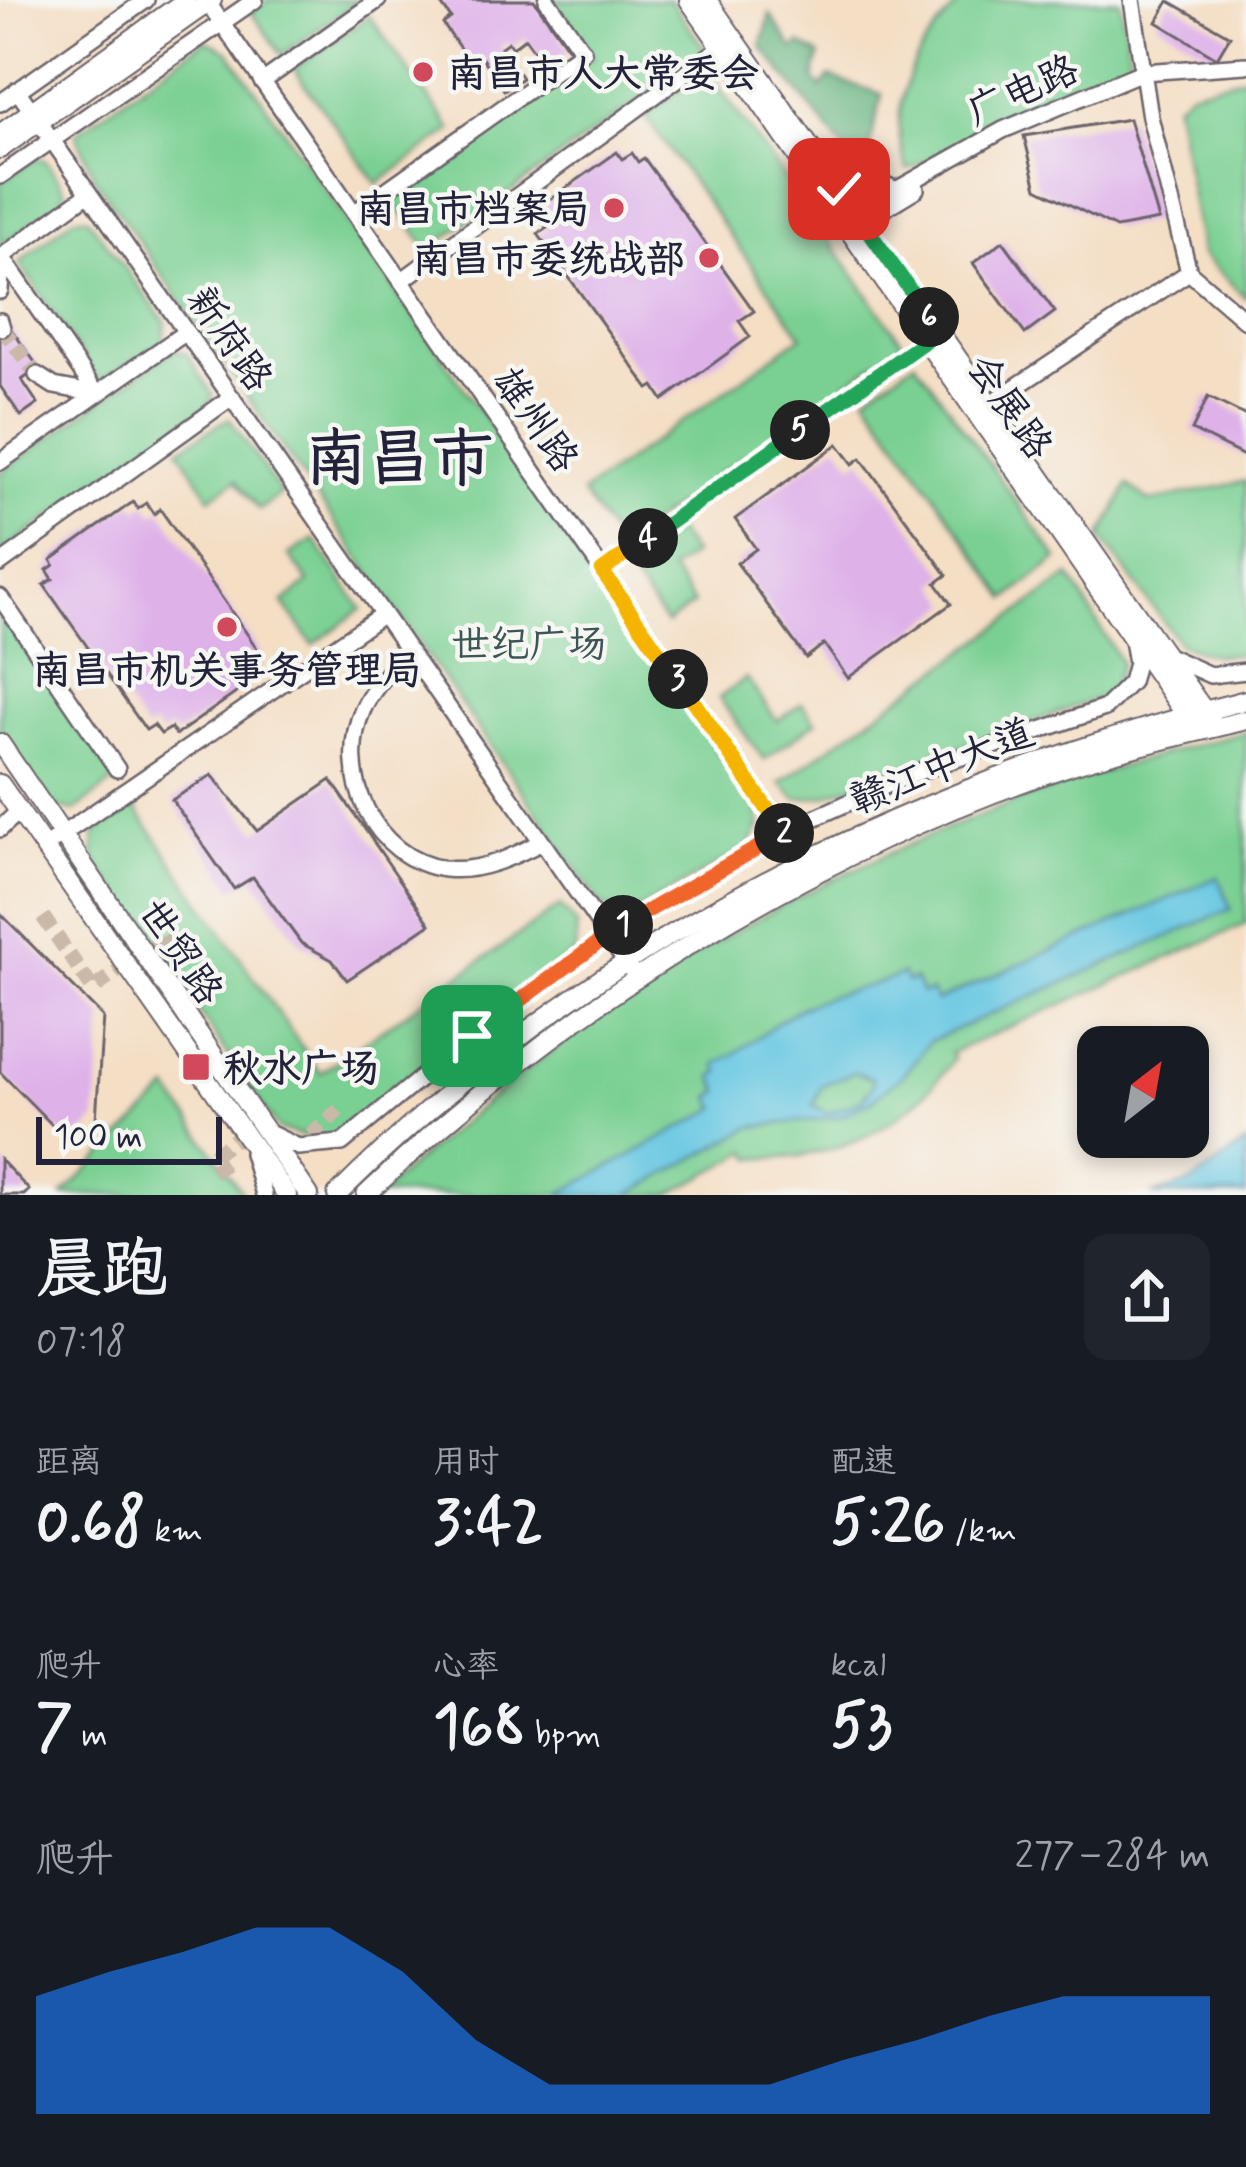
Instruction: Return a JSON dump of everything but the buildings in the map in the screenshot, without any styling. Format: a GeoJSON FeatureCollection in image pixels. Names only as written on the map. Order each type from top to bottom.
{"type":"FeatureCollection","features":[{"type":"Feature","properties":{"kind":"main road"},"geometry":{"type":"LineString","coordinates":[[0,149],[186,0]]}},
{"type":"Feature","properties":{"kind":"main road","name":"会展路"},"geometry":{"type":"LineString","coordinates":[[689,0],[727,42],[839,189],[932,336],[990,404],[1165,654],[1201,721]]}},
{"type":"Feature","properties":{"kind":"main road","name":"会展路"},"geometry":{"type":"LineString","coordinates":[[707,0],[727,42],[932,336],[1132,637],[1201,721]]}},
{"type":"Feature","properties":{"kind":"main road"},"geometry":{"type":"LineString","coordinates":[[0,134],[35,117],[208,1]]}},
{"type":"Feature","properties":{"kind":"main road","name":"赣江中大道"},"geometry":{"type":"LineString","coordinates":[[337,1195],[464,1081],[632,970],[809,868],[981,780],[1201,721],[1246,700]]}},
{"type":"Feature","properties":{"kind":"main road","name":"赣江中大道"},"geometry":{"type":"LineString","coordinates":[[1201,721],[1246,720]]}},
{"type":"Feature","properties":{"kind":"main road","name":"世贸路"},"geometry":{"type":"LineString","coordinates":[[0,743],[254,1131],[287,1195]]}},
{"type":"Feature","properties":{"kind":"main road","name":"世贸路"},"geometry":{"type":"LineString","coordinates":[[0,784],[254,1131],[309,1195]]}},
{"type":"Feature","properties":{"kind":"main road","name":"赣江中大道"},"geometry":{"type":"LineString","coordinates":[[366,1195],[464,1106],[632,970]]}},
{"type":"Feature","properties":{"kind":"street"},"geometry":{"type":"LineString","coordinates":[[0,103],[146,0]]}},
{"type":"Feature","properties":{"kind":"street"},"geometry":{"type":"LineString","coordinates":[[0,176],[255,0]]}},
{"type":"Feature","properties":{"kind":"street"},"geometry":{"type":"LineString","coordinates":[[262,82],[378,0]]}},
{"type":"Feature","properties":{"kind":"street"},"geometry":{"type":"LineString","coordinates":[[354,213],[583,51],[547,0]]}},
{"type":"Feature","properties":{"kind":"street"},"geometry":{"type":"LineString","coordinates":[[1132,0],[1143,75],[1189,272],[1246,321]]}},
{"type":"Feature","properties":{"kind":"street","name":"雄州路"},"geometry":{"type":"LineString","coordinates":[[208,1],[809,868]]}},
{"type":"Feature","properties":{"kind":"street"},"geometry":{"type":"LineString","coordinates":[[401,281],[727,42]]}},
{"type":"Feature","properties":{"kind":"street","name":"广电路"},"geometry":{"type":"LineString","coordinates":[[839,189],[868,176],[896,190],[1003,130],[1143,75],[1246,69]]}},
{"type":"Feature","properties":{"kind":"street","name":"广电路"},"geometry":{"type":"LineString","coordinates":[[862,222],[1004,137],[1143,75]]}},
{"type":"Feature","properties":{"kind":"street","name":"新府路"},"geometry":{"type":"LineString","coordinates":[[17,90],[632,970]]}},
{"type":"Feature","properties":{"kind":"street"},"geometry":{"type":"LineString","coordinates":[[1,257],[89,193]]}},
{"type":"Feature","properties":{"kind":"street"},"geometry":{"type":"LineString","coordinates":[[0,291],[1,257]]}},
{"type":"Feature","properties":{"kind":"street"},"geometry":{"type":"LineString","coordinates":[[1,257],[97,394]]}},
{"type":"Feature","properties":{"kind":"street"},"geometry":{"type":"LineString","coordinates":[[990,404],[1189,272]]}},
{"type":"Feature","properties":{"kind":"street"},"geometry":{"type":"LineString","coordinates":[[0,462],[186,332]]}},
{"type":"Feature","properties":{"kind":"street"},"geometry":{"type":"LineString","coordinates":[[602,571],[932,336]]}},
{"type":"Feature","properties":{"kind":"street"},"geometry":{"type":"LineString","coordinates":[[38,375],[54,386],[97,394]]}},
{"type":"Feature","properties":{"kind":"street"},"geometry":{"type":"LineString","coordinates":[[0,564],[232,398]]}},
{"type":"Feature","properties":{"kind":"street"},"geometry":{"type":"LineString","coordinates":[[0,597],[117,769]]}},
{"type":"Feature","properties":{"kind":"street"},"geometry":{"type":"LineString","coordinates":[[44,847],[383,614]]}},
{"type":"Feature","properties":{"kind":"street"},"geometry":{"type":"LineString","coordinates":[[264,1195],[254,1131],[298,1147],[341,1143],[472,1036],[608,936],[785,834],[912,774],[1106,708],[1131,682],[1136,663],[1132,637]]}},
{"type":"Feature","properties":{"kind":"street"},"geometry":{"type":"LineString","coordinates":[[408,650],[361,712],[352,756],[366,812],[399,849],[447,869],[508,860],[542,842]]}},
{"type":"Feature","properties":{"kind":"street"},"geometry":{"type":"LineString","coordinates":[[1165,654],[1210,675],[1246,671]]}},
{"type":"Feature","properties":{"kind":"street"},"geometry":{"type":"LineString","coordinates":[[0,830],[19,811]]}},
{"type":"Feature","properties":{"kind":"green space"},"geometry":{"type":"Polygon","coordinates":[[[268,0],[359,0],[282,55],[251,12],[268,0]]]}},
{"type":"Feature","properties":{"kind":"green space"},"geometry":{"type":"Polygon","coordinates":[[[553,0],[670,0],[707,52],[428,250],[392,199],[593,57],[553,0]]]}},
{"type":"Feature","properties":{"kind":"green space"},"geometry":{"type":"Polygon","coordinates":[[[963,0],[1120,0],[1131,64],[907,170],[899,122],[908,78],[931,37],[963,0]]]}},
{"type":"Feature","properties":{"kind":"green space"},"geometry":{"type":"Polygon","coordinates":[[[770,14],[793,49],[800,44],[820,56],[814,79],[821,88],[829,77],[882,94],[868,155],[856,164],[761,46],[770,14]]]}},
{"type":"Feature","properties":{"kind":"green space"},"geometry":{"type":"Polygon","coordinates":[[[369,16],[452,130],[377,184],[294,69],[369,16]]]}},
{"type":"Feature","properties":{"kind":"green space","name":"世纪广场"},"geometry":{"type":"Polygon","coordinates":[[[205,40],[229,52],[758,809],[760,825],[750,846],[631,914],[602,906],[94,177],[76,133],[205,40]]]}},
{"type":"Feature","properties":{"kind":"green space"},"geometry":{"type":"Polygon","coordinates":[[[707,71],[903,343],[619,546],[582,493],[802,336],[645,116],[707,71]]]}},
{"type":"Feature","properties":{"kind":"green space"},"geometry":{"type":"Polygon","coordinates":[[[1246,76],[1246,298],[1201,254],[1175,105],[1190,91],[1246,76]]]}},
{"type":"Feature","properties":{"kind":"green space"},"geometry":{"type":"Polygon","coordinates":[[[37,158],[46,161],[66,191],[59,204],[0,246],[0,183],[37,158]]]}},
{"type":"Feature","properties":{"kind":"green space"},"geometry":{"type":"Polygon","coordinates":[[[74,217],[87,217],[166,323],[163,341],[100,382],[19,263],[74,217]]]}},
{"type":"Feature","properties":{"kind":"green space"},"geometry":{"type":"Polygon","coordinates":[[[173,350],[186,353],[213,395],[210,405],[0,553],[0,473],[173,350]]]}},
{"type":"Feature","properties":{"kind":"green space"},"geometry":{"type":"Polygon","coordinates":[[[915,361],[1058,559],[1007,599],[866,396],[915,361]]]}},
{"type":"Feature","properties":{"kind":"green space"},"geometry":{"type":"Polygon","coordinates":[[[229,418],[281,494],[259,510],[236,480],[210,498],[179,449],[229,418]]]}},
{"type":"Feature","properties":{"kind":"green space"},"geometry":{"type":"Polygon","coordinates":[[[1246,481],[1246,654],[1212,655],[1180,644],[1101,537],[1128,485],[1150,502],[1246,481]]]}},
{"type":"Feature","properties":{"kind":"green space"},"geometry":{"type":"Polygon","coordinates":[[[676,531],[693,554],[670,570],[694,604],[666,624],[625,568],[676,531]]]}},
{"type":"Feature","properties":{"kind":"green space"},"geometry":{"type":"Polygon","coordinates":[[[314,539],[362,609],[313,645],[283,603],[309,582],[289,555],[314,539]]]}},
{"type":"Feature","properties":{"kind":"green space"},"geometry":{"type":"Polygon","coordinates":[[[1070,576],[1121,663],[1111,694],[824,796],[797,799],[780,783],[1070,576]]]}},
{"type":"Feature","properties":{"kind":"green space"},"geometry":{"type":"Polygon","coordinates":[[[0,607],[116,780],[75,811],[52,807],[0,733],[0,607]]]}},
{"type":"Feature","properties":{"kind":"green space"},"geometry":{"type":"Polygon","coordinates":[[[746,678],[777,721],[802,703],[816,722],[764,760],[719,698],[746,678]]]}},
{"type":"Feature","properties":{"kind":"green space","name":"秋水广场"},"geometry":{"type":"Polygon","coordinates":[[[1246,732],[1246,924],[950,1053],[954,1058],[914,1103],[867,1135],[812,1154],[783,1158],[752,1158],[749,1151],[669,1195],[380,1195],[490,1099],[574,1034],[753,921],[944,830],[1143,760],[1246,732]]]}},
{"type":"Feature","properties":{"kind":"green space"},"geometry":{"type":"Polygon","coordinates":[[[134,806],[320,1073],[560,906],[577,925],[575,953],[506,1000],[347,1133],[312,1137],[278,1129],[94,858],[95,832],[134,806]]]}},
{"type":"Feature","properties":{"kind":"green space"},"geometry":{"type":"Polygon","coordinates":[[[169,1090],[244,1195],[63,1195],[169,1090]]]}},
{"type":"Feature","properties":{"kind":"water"},"geometry":{"type":"Polygon","coordinates":[[[1218,877],[1231,909],[930,1041],[904,1074],[871,1101],[839,1117],[752,1127],[628,1195],[558,1195],[717,1108],[711,1097],[720,1091],[713,1076],[720,1072],[716,1064],[798,1009],[902,974],[907,982],[915,979],[922,994],[931,991],[936,1001],[1218,877]],[[854,1072],[822,1085],[813,1105],[828,1113],[860,1101],[873,1085],[872,1078],[854,1072]]]}},
{"type":"Feature","properties":{"kind":"water"},"geometry":{"type":"Polygon","coordinates":[[[1246,1143],[1246,1195],[1152,1195],[1189,1184],[1246,1143]]]}},
{"type":"Feature","properties":{"kind":"tunnel"},"geometry":{"type":"LineString","coordinates":[[2,328],[37,375]]}},
{"type":"Feature","properties":{"kind":"tunnel"},"geometry":{"type":"LineString","coordinates":[[43,917],[93,989],[163,939],[142,908]]}},
{"type":"Feature","properties":{"kind":"tunnel"},"geometry":{"type":"LineString","coordinates":[[277,1167],[341,1108]]}},
{"type":"Feature","properties":{"kind":"tunnel"},"geometry":{"type":"LineString","coordinates":[[223,1174],[212,1156],[247,1130]]}},
{"type":"Feature","properties":{"kind":"place","name":"南昌市人大常委会"},"geometry":{"type":"Point","coordinates":[423,72]}},
{"type":"Feature","properties":{"kind":"place","name":"南昌市档案局"},"geometry":{"type":"Point","coordinates":[614,208]}},
{"type":"Feature","properties":{"kind":"place","name":"南昌市委统战部"},"geometry":{"type":"Point","coordinates":[709,258]}},
{"type":"Feature","properties":{"kind":"place","name":"南昌市机关事务管理局"},"geometry":{"type":"Point","coordinates":[227,627]}},
{"type":"Feature","properties":{"kind":"place","name":"秋水广场"},"geometry":{"type":"Point","coordinates":[196,1067]}},
{"type":"Feature","properties":{"kind":"district","name":"南昌市"},"geometry":{"type":"Point","coordinates":[399,457]}},
{"type":"Feature","properties":{"kind":"route"},"geometry":{"type":"LineString","coordinates":[[472,1036],[623,926],[785,834],[602,571],[939,331],[839,189]]}}]}
